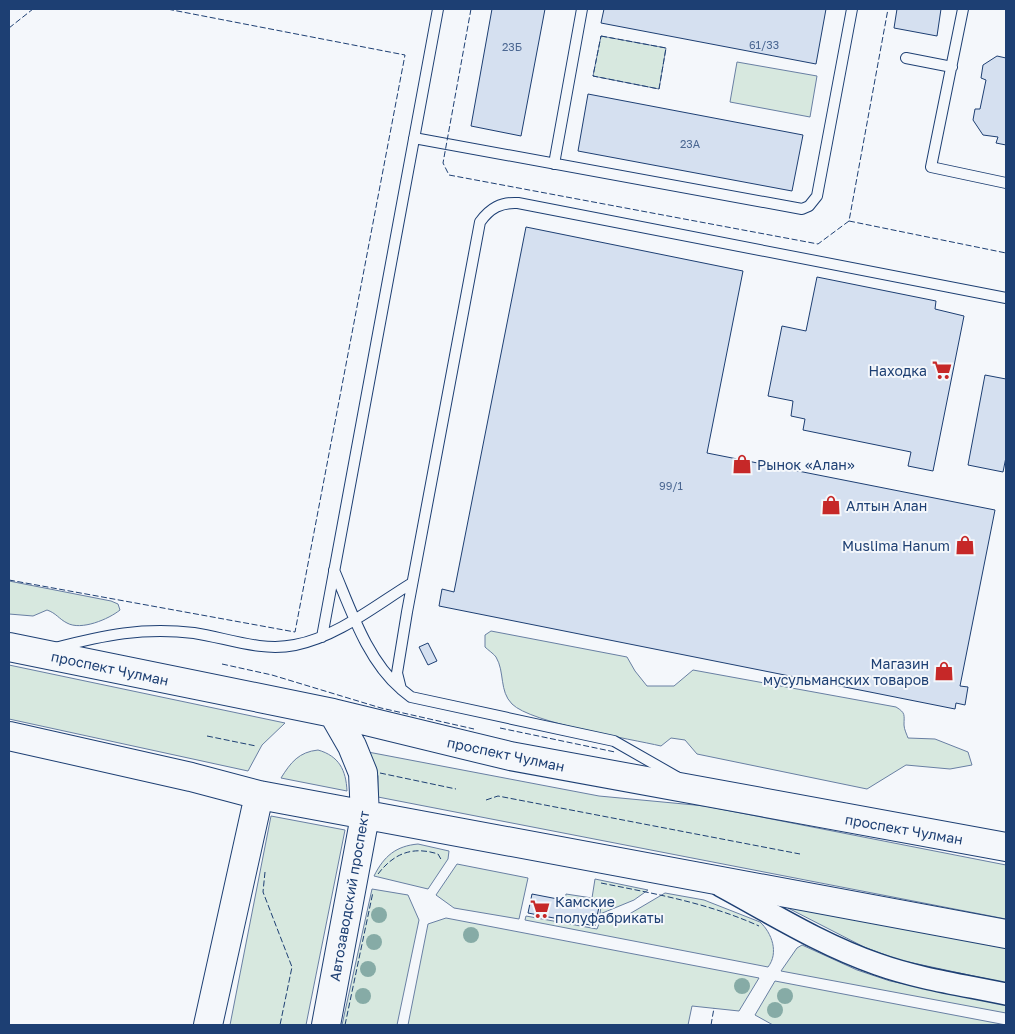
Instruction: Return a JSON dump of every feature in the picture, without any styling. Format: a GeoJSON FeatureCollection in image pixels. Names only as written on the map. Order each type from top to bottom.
{"type":"FeatureCollection","features":[{"type":"Feature","properties":{"kind":"main road","name":"проспект Чулман"},"geometry":{"type":"LineString","coordinates":[[9,647],[333,713],[490,752],[1006,847]]}},
{"type":"Feature","properties":{"kind":"main road","name":"Автозаводский проспект"},"geometry":{"type":"LineString","coordinates":[[326,1025],[365,816],[363,773],[358,758],[333,713]]}},
{"type":"Feature","properties":{"kind":"main road"},"geometry":{"type":"LineString","coordinates":[[9,736],[191,777],[259,795],[365,816],[703,876],[1006,934]]}},
{"type":"Feature","properties":{"kind":"main road"},"geometry":{"type":"LineString","coordinates":[[208,1025],[259,795]]}},
{"type":"Feature","properties":{"kind":"street"},"geometry":{"type":"LineString","coordinates":[[703,876],[847,953],[916,976],[1006,994]]}},
{"type":"Feature","properties":{"kind":"lane"},"geometry":{"type":"LineString","coordinates":[[322,637],[438,9]]}},
{"type":"Feature","properties":{"kind":"lane"},"geometry":{"type":"LineString","coordinates":[[554,164],[582,9]]}},
{"type":"Feature","properties":{"kind":"lane"},"geometry":{"type":"LineString","coordinates":[[414,138],[795,209],[809,206],[817,196],[852,9]]}},
{"type":"Feature","properties":{"kind":"lane"},"geometry":{"type":"LineString","coordinates":[[964,9],[931,167],[1006,183]]}},
{"type":"Feature","properties":{"kind":"lane"},"geometry":{"type":"LineString","coordinates":[[906,58],[952,67]]}},
{"type":"Feature","properties":{"kind":"lane"},"geometry":{"type":"LineString","coordinates":[[401,689],[397,673],[412,583],[480,222],[486,214],[502,204],[518,203],[1006,298]]}},
{"type":"Feature","properties":{"kind":"lane"},"geometry":{"type":"LineString","coordinates":[[334,570],[354,618],[387,677],[411,696],[614,741],[704,792]]}},
{"type":"Feature","properties":{"kind":"lane"},"geometry":{"type":"LineString","coordinates":[[37,653],[96,637],[134,631],[164,630],[271,648],[296,645],[322,637],[412,583]]}},
{"type":"Feature","properties":{"kind":"shaded area"},"geometry":{"type":"Polygon","coordinates":[[[601,36],[666,48],[659,89],[593,76],[601,36]]]}},
{"type":"Feature","properties":{"kind":"shaded area"},"geometry":{"type":"Polygon","coordinates":[[[737,62],[817,76],[810,117],[730,102],[737,62]]]}},
{"type":"Feature","properties":{"kind":"shaded area"},"geometry":{"type":"Polygon","coordinates":[[[9,581],[111,601],[118,604],[120,610],[95,623],[80,626],[67,623],[47,610],[33,616],[9,614],[9,581]]]}},
{"type":"Feature","properties":{"kind":"shaded area"},"geometry":{"type":"Polygon","coordinates":[[[491,631],[627,657],[647,686],[674,686],[693,670],[896,707],[904,714],[904,727],[908,738],[935,739],[968,752],[972,765],[950,769],[906,765],[867,789],[697,754],[685,740],[671,738],[661,746],[560,724],[523,711],[508,699],[499,663],[495,656],[485,647],[485,635],[491,631]]]}},
{"type":"Feature","properties":{"kind":"shaded area"},"geometry":{"type":"Polygon","coordinates":[[[9,665],[285,723],[262,745],[248,771],[9,719],[9,665]]]}},
{"type":"Feature","properties":{"kind":"shaded area"},"geometry":{"type":"Polygon","coordinates":[[[318,750],[331,756],[340,765],[345,777],[347,791],[281,778],[296,759],[306,753],[318,750]]]}},
{"type":"Feature","properties":{"kind":"shaded area"},"geometry":{"type":"Polygon","coordinates":[[[368,752],[599,796],[705,806],[1006,865],[1006,919],[378,797],[378,776],[368,752]]]}},
{"type":"Feature","properties":{"kind":"shaded area"},"geometry":{"type":"Polygon","coordinates":[[[271,816],[345,830],[306,1025],[230,1025],[271,816]]]}},
{"type":"Feature","properties":{"kind":"shaded area"},"geometry":{"type":"Polygon","coordinates":[[[418,844],[449,851],[448,859],[428,889],[374,876],[382,863],[392,853],[403,847],[418,844]]]}},
{"type":"Feature","properties":{"kind":"shaded area"},"geometry":{"type":"Polygon","coordinates":[[[457,864],[528,878],[519,919],[454,908],[436,895],[457,864]]]}},
{"type":"Feature","properties":{"kind":"shaded area"},"geometry":{"type":"Polygon","coordinates":[[[595,879],[648,890],[634,900],[600,914],[601,906],[565,899],[566,894],[592,898],[595,879]]]}},
{"type":"Feature","properties":{"kind":"shaded area"},"geometry":{"type":"Polygon","coordinates":[[[372,889],[408,895],[419,920],[397,1025],[342,1025],[372,889]]]}},
{"type":"Feature","properties":{"kind":"shaded area"},"geometry":{"type":"Polygon","coordinates":[[[665,893],[704,900],[760,922],[768,932],[773,943],[773,956],[768,967],[525,920],[526,916],[597,929],[599,924],[626,916],[665,893]]]}},
{"type":"Feature","properties":{"kind":"shaded area"},"geometry":{"type":"Polygon","coordinates":[[[788,906],[1006,948],[1006,983],[899,960],[864,947],[788,908],[788,906]]]}},
{"type":"Feature","properties":{"kind":"shaded area"},"geometry":{"type":"Polygon","coordinates":[[[446,918],[759,978],[739,1011],[692,1006],[688,1025],[408,1025],[428,924],[446,918]]]}},
{"type":"Feature","properties":{"kind":"shaded area"},"geometry":{"type":"Polygon","coordinates":[[[802,945],[857,970],[890,981],[1006,1004],[1006,1013],[781,971],[797,948],[802,945]]]}},
{"type":"Feature","properties":{"kind":"shaded area"},"geometry":{"type":"Polygon","coordinates":[[[775,981],[1006,1025],[773,1025],[755,1015],[775,981]]]}},
{"type":"Feature","properties":{"kind":"building"},"geometry":{"type":"Polygon","coordinates":[[[492,9],[545,9],[521,136],[471,126],[492,9]]]}},
{"type":"Feature","properties":{"kind":"building"},"geometry":{"type":"Polygon","coordinates":[[[604,9],[826,9],[816,64],[601,23],[604,9]]]}},
{"type":"Feature","properties":{"kind":"building"},"geometry":{"type":"Polygon","coordinates":[[[897,9],[941,9],[937,36],[894,28],[897,9]]]}},
{"type":"Feature","properties":{"kind":"building"},"geometry":{"type":"Polygon","coordinates":[[[997,56],[1006,58],[1006,145],[996,143],[998,137],[983,135],[973,120],[975,109],[980,109],[986,80],[981,78],[983,65],[997,56]]]}},
{"type":"Feature","properties":{"kind":"building"},"geometry":{"type":"Polygon","coordinates":[[[588,94],[803,135],[792,191],[578,151],[588,94]]]}},
{"type":"Feature","properties":{"kind":"building","name":"Рынок «Алан»"},"geometry":{"type":"Polygon","coordinates":[[[526,227],[743,271],[707,453],[995,510],[960,686],[968,687],[965,705],[956,703],[955,709],[439,606],[442,589],[454,592],[526,227]]]}},
{"type":"Feature","properties":{"kind":"building"},"geometry":{"type":"Polygon","coordinates":[[[817,277],[936,301],[935,309],[964,316],[933,471],[908,466],[911,452],[803,430],[805,419],[791,416],[793,401],[768,396],[782,326],[806,331],[817,277]]]}},
{"type":"Feature","properties":{"kind":"building"},"geometry":{"type":"Polygon","coordinates":[[[985,375],[1006,379],[1006,457],[1003,472],[968,465],[985,375]]]}},
{"type":"Feature","properties":{"kind":"building"},"geometry":{"type":"Polygon","coordinates":[[[428,643],[437,661],[428,665],[419,647],[428,643]]]}},
{"type":"Feature","properties":{"kind":"building"},"geometry":{"type":"Polygon","coordinates":[[[532,894],[599,907],[595,926],[528,913],[532,894]]]}},
{"type":"Feature","properties":{"kind":"fence"},"geometry":{"type":"LineString","coordinates":[[9,28],[33,9]]}},
{"type":"Feature","properties":{"kind":"fence"},"geometry":{"type":"LineString","coordinates":[[9,580],[295,632],[405,55],[167,9]]}},
{"type":"Feature","properties":{"kind":"fence"},"geometry":{"type":"LineString","coordinates":[[471,9],[443,163],[449,175],[818,244],[849,221],[888,9]]}},
{"type":"Feature","properties":{"kind":"fence"},"geometry":{"type":"LineString","coordinates":[[601,36],[666,48],[659,89],[593,76],[601,36]]}},
{"type":"Feature","properties":{"kind":"fence"},"geometry":{"type":"LineString","coordinates":[[849,221],[1006,253]]}},
{"type":"Feature","properties":{"kind":"fence"},"geometry":{"type":"LineString","coordinates":[[222,664],[272,675],[381,708],[474,729]]}},
{"type":"Feature","properties":{"kind":"fence"},"geometry":{"type":"LineString","coordinates":[[500,728],[615,752]]}},
{"type":"Feature","properties":{"kind":"fence"},"geometry":{"type":"LineString","coordinates":[[207,736],[256,746]]}},
{"type":"Feature","properties":{"kind":"fence"},"geometry":{"type":"LineString","coordinates":[[380,773],[456,789]]}},
{"type":"Feature","properties":{"kind":"fence"},"geometry":{"type":"LineString","coordinates":[[486,800],[498,796],[800,854]]}},
{"type":"Feature","properties":{"kind":"fence"},"geometry":{"type":"LineString","coordinates":[[378,874],[397,856],[412,851],[438,854],[442,861]]}},
{"type":"Feature","properties":{"kind":"fence"},"geometry":{"type":"LineString","coordinates":[[265,872],[263,892],[292,967],[280,1025]]}},
{"type":"Feature","properties":{"kind":"fence"},"geometry":{"type":"LineString","coordinates":[[601,883],[701,905],[759,926]]}},
{"type":"Feature","properties":{"kind":"fence"},"geometry":{"type":"LineString","coordinates":[[345,1025],[373,892]]}},
{"type":"Feature","properties":{"kind":"fence"},"geometry":{"type":"LineString","coordinates":[[711,1025],[714,1008]]}},
{"type":"Feature","properties":{"kind":"place","name":"Находка"},"geometry":{"type":"Point","coordinates":[942,370]}},
{"type":"Feature","properties":{"kind":"place","name":"Рынок «Алан»"},"geometry":{"type":"Point","coordinates":[742,464]}},
{"type":"Feature","properties":{"kind":"place","name":"Алтын Алан"},"geometry":{"type":"Point","coordinates":[831,505]}},
{"type":"Feature","properties":{"kind":"place","name":"Muslima Hanum"},"geometry":{"type":"Point","coordinates":[965,545]}},
{"type":"Feature","properties":{"kind":"place","name":"Магазин мусульманских товаров"},"geometry":{"type":"Point","coordinates":[944,671]}},
{"type":"Feature","properties":{"kind":"place","name":"Камские полуфабрикаты"},"geometry":{"type":"Point","coordinates":[540,909]}}]}
